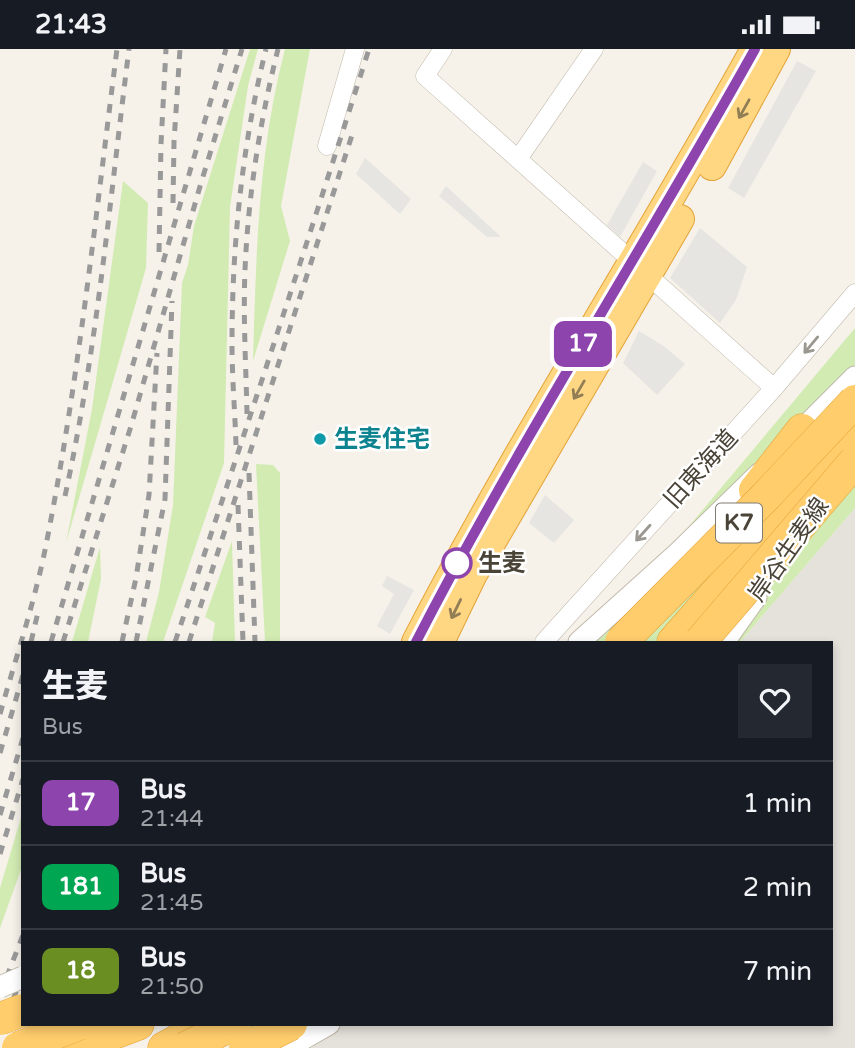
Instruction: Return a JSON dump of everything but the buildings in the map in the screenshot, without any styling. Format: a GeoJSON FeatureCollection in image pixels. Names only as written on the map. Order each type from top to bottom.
{"type":"FeatureCollection","features":[{"type":"Feature","properties":{"kind":"highway"},"geometry":{"type":"LineString","coordinates":[[440,641],[473,574],[640,268],[755,49]]}},
{"type":"Feature","properties":{"kind":"highway"},"geometry":{"type":"LineString","coordinates":[[417,641],[469,539],[640,268],[743,113],[776,49]]}},
{"type":"Feature","properties":{"kind":"highway","name":"K7"},"geometry":{"type":"LineString","coordinates":[[622,641],[844,429],[855,401]]}},
{"type":"Feature","properties":{"kind":"highway"},"geometry":{"type":"LineString","coordinates":[[602,641],[654,596],[779,473],[844,429]]}},
{"type":"Feature","properties":{"kind":"highway"},"geometry":{"type":"LineString","coordinates":[[674,641],[844,429]]}},
{"type":"Feature","properties":{"kind":"highway"},"geometry":{"type":"LineString","coordinates":[[633,641],[675,593],[802,430]]}},
{"type":"Feature","properties":{"kind":"highway","name":"K7"},"geometry":{"type":"LineString","coordinates":[[701,641],[855,460]]}},
{"type":"Feature","properties":{"kind":"highway"},"geometry":{"type":"LineString","coordinates":[[715,641],[814,510]]}},
{"type":"Feature","properties":{"kind":"highway"},"geometry":{"type":"LineString","coordinates":[[0,1019],[21,1011]]}},
{"type":"Feature","properties":{"kind":"highway"},"geometry":{"type":"LineString","coordinates":[[18,1048],[74,1026]]}},
{"type":"Feature","properties":{"kind":"highway"},"geometry":{"type":"LineString","coordinates":[[75,1048],[133,1026]]}},
{"type":"Feature","properties":{"kind":"highway"},"geometry":{"type":"LineString","coordinates":[[164,1048],[206,1026]]}},
{"type":"Feature","properties":{"kind":"highway"},"geometry":{"type":"LineString","coordinates":[[200,1048],[209,1026]]}},
{"type":"Feature","properties":{"kind":"highway"},"geometry":{"type":"LineString","coordinates":[[185,1048],[230,1026]]}},
{"type":"Feature","properties":{"kind":"highway"},"geometry":{"type":"LineString","coordinates":[[232,1048],[242,1026]]}},
{"type":"Feature","properties":{"kind":"highway"},"geometry":{"type":"LineString","coordinates":[[245,1048],[286,1026]]}},
{"type":"Feature","properties":{"kind":"street"},"geometry":{"type":"LineString","coordinates":[[327,146],[355,49]]}},
{"type":"Feature","properties":{"kind":"street"},"geometry":{"type":"LineString","coordinates":[[443,49],[425,76],[774,388]]}},
{"type":"Feature","properties":{"kind":"street"},"geometry":{"type":"LineString","coordinates":[[518,159],[594,49]]}},
{"type":"Feature","properties":{"kind":"street","name":"旧東海道"},"geometry":{"type":"LineString","coordinates":[[545,641],[774,388],[855,293]]}},
{"type":"Feature","properties":{"kind":"street"},"geometry":{"type":"LineString","coordinates":[[580,641],[678,553],[855,377]]}},
{"type":"Feature","properties":{"kind":"street","name":"岸谷生麦線"},"geometry":{"type":"LineString","coordinates":[[725,641],[855,460]]}},
{"type":"Feature","properties":{"kind":"street"},"geometry":{"type":"LineString","coordinates":[[0,987],[21,978]]}},
{"type":"Feature","properties":{"kind":"street"},"geometry":{"type":"LineString","coordinates":[[287,1048],[326,1026]]}},
{"type":"Feature","properties":{"kind":"shaded area"},"geometry":{"type":"Polygon","coordinates":[[[797,61],[816,71],[744,198],[728,188],[797,61]]]}},
{"type":"Feature","properties":{"kind":"shaded area"},"geometry":{"type":"Polygon","coordinates":[[[365,158],[411,199],[400,214],[356,174],[365,158]]]}},
{"type":"Feature","properties":{"kind":"shaded area"},"geometry":{"type":"Polygon","coordinates":[[[643,162],[657,171],[620,237],[607,225],[643,162]]]}},
{"type":"Feature","properties":{"kind":"shaded area"},"geometry":{"type":"Polygon","coordinates":[[[446,186],[501,237],[487,237],[439,196],[446,186]]]}},
{"type":"Feature","properties":{"kind":"shaded area"},"geometry":{"type":"Polygon","coordinates":[[[700,228],[747,267],[736,300],[720,323],[670,278],[700,228]]]}},
{"type":"Feature","properties":{"kind":"shaded area"},"geometry":{"type":"Polygon","coordinates":[[[639,331],[665,347],[685,364],[657,395],[623,363],[639,331]]]}},
{"type":"Feature","properties":{"kind":"shaded area"},"geometry":{"type":"Polygon","coordinates":[[[545,495],[574,520],[554,543],[529,523],[545,495]]]}},
{"type":"Feature","properties":{"kind":"shaded area"},"geometry":{"type":"Polygon","coordinates":[[[855,508],[855,1048],[312,1048],[322,1026],[833,1026],[833,641],[741,641],[855,508]]]}},
{"type":"Feature","properties":{"kind":"shaded area"},"geometry":{"type":"Polygon","coordinates":[[[387,576],[414,590],[390,634],[377,626],[394,594],[382,586],[387,576]]]}},
{"type":"Feature","properties":{"kind":"green space"},"geometry":{"type":"Polygon","coordinates":[[[250,49],[258,49],[248,86],[230,207],[224,463],[163,641],[146,641],[159,592],[173,505],[182,283],[188,265],[194,226],[250,49]]]}},
{"type":"Feature","properties":{"kind":"green space"},"geometry":{"type":"Polygon","coordinates":[[[285,49],[310,49],[281,206],[290,241],[253,361],[257,243],[264,165],[285,49]]]}},
{"type":"Feature","properties":{"kind":"green space"},"geometry":{"type":"Polygon","coordinates":[[[123,181],[148,203],[146,268],[66,543],[92,409],[123,181]]]}},
{"type":"Feature","properties":{"kind":"green space"},"geometry":{"type":"Polygon","coordinates":[[[855,328],[855,508],[741,641],[593,641],[855,328]]]}},
{"type":"Feature","properties":{"kind":"green space"},"geometry":{"type":"Polygon","coordinates":[[[256,464],[273,465],[280,473],[280,641],[265,641],[256,464]]]}},
{"type":"Feature","properties":{"kind":"green space"},"geometry":{"type":"Polygon","coordinates":[[[232,541],[235,641],[212,641],[215,623],[205,617],[232,541]]]}},
{"type":"Feature","properties":{"kind":"green space"},"geometry":{"type":"Polygon","coordinates":[[[100,547],[101,579],[88,641],[72,641],[100,547]]]}},
{"type":"Feature","properties":{"kind":"green space"},"geometry":{"type":"Polygon","coordinates":[[[21,818],[21,870],[0,928],[0,888],[21,818]]]}},
{"type":"Feature","properties":{"kind":"railway"},"geometry":{"type":"LineString","coordinates":[[0,714],[37,584],[58,479],[86,295],[117,49]]}},
{"type":"Feature","properties":{"kind":"railway"},"geometry":{"type":"LineString","coordinates":[[65,496],[86,385],[129,49]]}},
{"type":"Feature","properties":{"kind":"railway"},"geometry":{"type":"LineString","coordinates":[[159,252],[166,49]]}},
{"type":"Feature","properties":{"kind":"railway"},"geometry":{"type":"LineString","coordinates":[[173,203],[180,49]]}},
{"type":"Feature","properties":{"kind":"railway"},"geometry":{"type":"LineString","coordinates":[[51,641],[226,49]]}},
{"type":"Feature","properties":{"kind":"railway"},"geometry":{"type":"LineString","coordinates":[[63,641],[131,426],[242,49]]}},
{"type":"Feature","properties":{"kind":"railway"},"geometry":{"type":"LineString","coordinates":[[236,445],[232,344],[236,232],[245,158],[266,49]]}},
{"type":"Feature","properties":{"kind":"railway"},"geometry":{"type":"LineString","coordinates":[[247,414],[244,288],[249,214],[260,131],[278,49]]}},
{"type":"Feature","properties":{"kind":"railway"},"geometry":{"type":"LineString","coordinates":[[175,641],[369,49]]}},
{"type":"Feature","properties":{"kind":"railway"},"geometry":{"type":"LineString","coordinates":[[189,641],[353,132]]}},
{"type":"Feature","properties":{"kind":"railway"},"geometry":{"type":"LineString","coordinates":[[136,641],[165,499],[172,301]]}},
{"type":"Feature","properties":{"kind":"railway"},"geometry":{"type":"LineString","coordinates":[[122,641],[136,578],[149,495],[157,353]]}},
{"type":"Feature","properties":{"kind":"railway"},"geometry":{"type":"LineString","coordinates":[[249,473],[255,641]]}},
{"type":"Feature","properties":{"kind":"railway"},"geometry":{"type":"LineString","coordinates":[[238,505],[243,641]]}},
{"type":"Feature","properties":{"kind":"railway"},"geometry":{"type":"LineString","coordinates":[[31,641],[38,612]]}},
{"type":"Feature","properties":{"kind":"railway"},"geometry":{"type":"LineString","coordinates":[[0,753],[21,682]]}},
{"type":"Feature","properties":{"kind":"railway"},"geometry":{"type":"LineString","coordinates":[[0,815],[21,745]]}},
{"type":"Feature","properties":{"kind":"railway"},"geometry":{"type":"LineString","coordinates":[[0,854],[21,786]]}},
{"type":"Feature","properties":{"kind":"railway"},"geometry":{"type":"LineString","coordinates":[[0,994],[21,940]]}},
{"type":"Feature","properties":{"kind":"railway"},"geometry":{"type":"LineString","coordinates":[[0,1033],[21,979]]}},
{"type":"Feature","properties":{"kind":"railway"},"geometry":{"type":"LineString","coordinates":[[45,1048],[52,1026]]}},
{"type":"Feature","properties":{"kind":"railway"},"geometry":{"type":"LineString","coordinates":[[260,1026],[262,1048]]}},
{"type":"Feature","properties":{"kind":"railway"},"geometry":{"type":"LineString","coordinates":[[272,1026],[273,1048]]}},
{"type":"Feature","properties":{"kind":"bus line","name":"17"},"geometry":{"type":"LineString","coordinates":[[417,641],[469,539],[704,142],[755,49]]}},
{"type":"Feature","properties":{"kind":"place","name":"生麦住宅"},"geometry":{"type":"Point","coordinates":[320,439]}},
{"type":"Feature","properties":{"kind":"place","name":"生麦"},"geometry":{"type":"Point","coordinates":[457,563]}}]}
